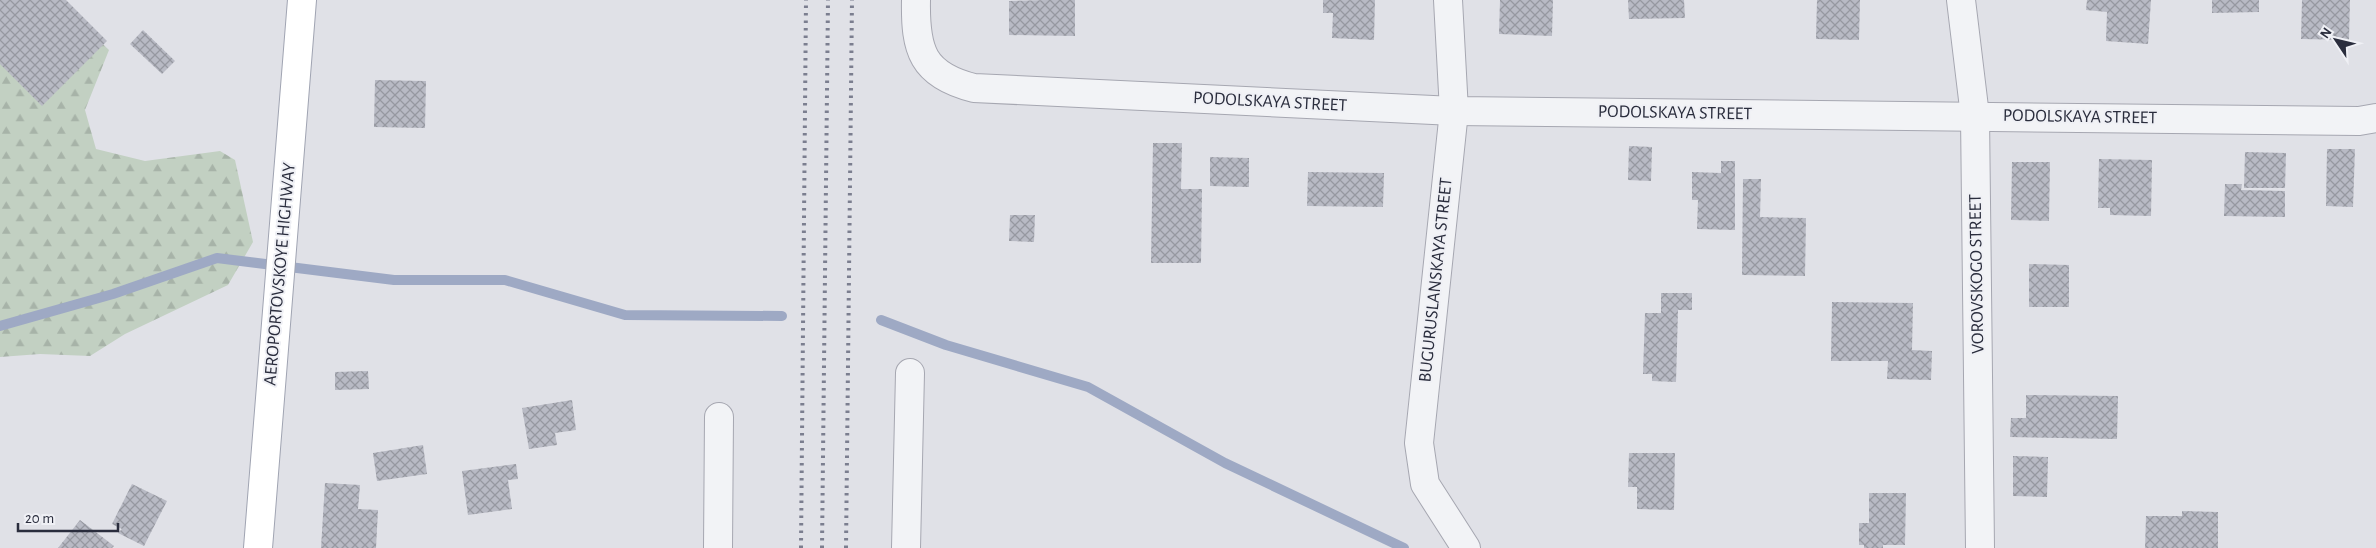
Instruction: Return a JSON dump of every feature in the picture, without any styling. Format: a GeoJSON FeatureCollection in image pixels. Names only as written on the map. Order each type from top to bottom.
{"type":"FeatureCollection","features":[{"type":"Feature","properties":{"kind":"main road","name":"AEROPORTOVSKOYE HIGHWAY"},"geometry":{"type":"LineString","coordinates":[[258,548],[302,0]]}},
{"type":"Feature","properties":{"kind":"street","name":"PODOLSKAYA STREET"},"geometry":{"type":"LineString","coordinates":[[916,0],[915,26],[918,46],[927,61],[953,83],[974,88],[1454,111],[2359,121],[2376,118]]}},
{"type":"Feature","properties":{"kind":"street","name":"BUGURUSLANSKAYA STREET"},"geometry":{"type":"LineString","coordinates":[[1448,0],[1454,111],[1419,443],[1425,484],[1466,548]]}},
{"type":"Feature","properties":{"kind":"street","name":"VOROVSKOGO STREET"},"geometry":{"type":"LineString","coordinates":[[1961,0],[1975,116],[1980,548]]}},
{"type":"Feature","properties":{"kind":"street"},"geometry":{"type":"LineString","coordinates":[[906,548],[910,373]]}},
{"type":"Feature","properties":{"kind":"street"},"geometry":{"type":"LineString","coordinates":[[718,548],[719,417]]}},
{"type":"Feature","properties":{"kind":"green space"},"geometry":{"type":"Polygon","coordinates":[[[0,0],[90,32],[109,50],[85,110],[96,149],[145,161],[220,151],[235,160],[253,242],[228,285],[125,334],[90,356],[40,354],[0,357],[0,0]]]}},
{"type":"Feature","properties":{"kind":"building"},"geometry":{"type":"Polygon","coordinates":[[[0,0],[66,0],[107,41],[42,106],[0,64],[0,0]]]}},
{"type":"Feature","properties":{"kind":"building"},"geometry":{"type":"Polygon","coordinates":[[[1075,0],[1075,36],[1009,35],[1009,1],[1075,0]]]}},
{"type":"Feature","properties":{"kind":"building"},"geometry":{"type":"Polygon","coordinates":[[[1323,0],[1375,0],[1374,40],[1332,38],[1333,13],[1323,13],[1323,0]]]}},
{"type":"Feature","properties":{"kind":"building"},"geometry":{"type":"Polygon","coordinates":[[[1500,0],[1553,0],[1552,36],[1499,34],[1500,0]]]}},
{"type":"Feature","properties":{"kind":"building"},"geometry":{"type":"Polygon","coordinates":[[[1628,0],[1684,0],[1685,18],[1629,19],[1628,0]]]}},
{"type":"Feature","properties":{"kind":"building"},"geometry":{"type":"Polygon","coordinates":[[[1817,0],[1860,0],[1859,40],[1816,39],[1817,0]]]}},
{"type":"Feature","properties":{"kind":"building"},"geometry":{"type":"Polygon","coordinates":[[[2087,0],[2151,0],[2148,44],[2106,41],[2107,12],[2086,10],[2087,0]]]}},
{"type":"Feature","properties":{"kind":"building"},"geometry":{"type":"Polygon","coordinates":[[[2212,0],[2259,0],[2259,12],[2212,13],[2212,0]]]}},
{"type":"Feature","properties":{"kind":"building"},"geometry":{"type":"Polygon","coordinates":[[[2302,0],[2350,0],[2349,40],[2301,39],[2302,0]]]}},
{"type":"Feature","properties":{"kind":"building"},"geometry":{"type":"Polygon","coordinates":[[[143,30],[175,61],[162,74],[130,44],[143,30]]]}},
{"type":"Feature","properties":{"kind":"building"},"geometry":{"type":"Polygon","coordinates":[[[375,80],[426,81],[425,128],[374,127],[375,80]]]}},
{"type":"Feature","properties":{"kind":"building"},"geometry":{"type":"Polygon","coordinates":[[[1153,143],[1182,143],[1181,189],[1202,189],[1201,263],[1151,263],[1153,143]]]}},
{"type":"Feature","properties":{"kind":"building"},"geometry":{"type":"Polygon","coordinates":[[[1629,146],[1652,147],[1651,181],[1628,180],[1629,146]]]}},
{"type":"Feature","properties":{"kind":"building"},"geometry":{"type":"Polygon","coordinates":[[[2327,149],[2355,149],[2353,207],[2326,206],[2327,149]]]}},
{"type":"Feature","properties":{"kind":"building"},"geometry":{"type":"Polygon","coordinates":[[[2245,152],[2286,153],[2285,188],[2244,188],[2245,152]]]}},
{"type":"Feature","properties":{"kind":"building"},"geometry":{"type":"Polygon","coordinates":[[[1210,157],[1249,158],[1249,187],[1210,186],[1210,157]]]}},
{"type":"Feature","properties":{"kind":"building"},"geometry":{"type":"Polygon","coordinates":[[[2099,159],[2152,160],[2151,216],[2110,215],[2110,208],[2098,208],[2099,159]]]}},
{"type":"Feature","properties":{"kind":"building"},"geometry":{"type":"Polygon","coordinates":[[[1721,161],[1735,161],[1735,230],[1697,229],[1698,200],[1692,200],[1692,172],[1721,173],[1721,161]]]}},
{"type":"Feature","properties":{"kind":"building"},"geometry":{"type":"Polygon","coordinates":[[[2012,162],[2050,162],[2049,221],[2011,220],[2012,162]]]}},
{"type":"Feature","properties":{"kind":"building"},"geometry":{"type":"Polygon","coordinates":[[[1308,172],[1384,173],[1383,207],[1307,206],[1308,172]]]}},
{"type":"Feature","properties":{"kind":"building"},"geometry":{"type":"Polygon","coordinates":[[[1743,179],[1761,179],[1760,217],[1806,218],[1805,276],[1742,275],[1743,179]]]}},
{"type":"Feature","properties":{"kind":"building"},"geometry":{"type":"Polygon","coordinates":[[[2225,184],[2242,184],[2241,190],[2285,191],[2285,217],[2224,216],[2225,184]]]}},
{"type":"Feature","properties":{"kind":"building"},"geometry":{"type":"Polygon","coordinates":[[[1010,215],[1035,215],[1034,242],[1009,241],[1010,215]]]}},
{"type":"Feature","properties":{"kind":"building"},"geometry":{"type":"Polygon","coordinates":[[[2029,264],[2069,265],[2069,307],[2029,307],[2029,264]]]}},
{"type":"Feature","properties":{"kind":"building"},"geometry":{"type":"Polygon","coordinates":[[[1661,293],[1692,293],[1692,310],[1678,310],[1676,382],[1652,381],[1652,374],[1643,374],[1645,313],[1661,313],[1661,293]]]}},
{"type":"Feature","properties":{"kind":"building"},"geometry":{"type":"Polygon","coordinates":[[[1832,302],[1913,303],[1912,350],[1932,351],[1931,380],[1887,379],[1888,361],[1831,361],[1832,302]]]}},
{"type":"Feature","properties":{"kind":"building"},"geometry":{"type":"Polygon","coordinates":[[[368,371],[369,389],[335,390],[335,372],[368,371]]]}},
{"type":"Feature","properties":{"kind":"building"},"geometry":{"type":"Polygon","coordinates":[[[2026,395],[2118,396],[2117,439],[2010,437],[2011,418],[2026,418],[2026,395]]]}},
{"type":"Feature","properties":{"kind":"building"},"geometry":{"type":"Polygon","coordinates":[[[572,400],[576,430],[555,433],[557,445],[529,449],[522,408],[572,400]]]}},
{"type":"Feature","properties":{"kind":"building"},"geometry":{"type":"Polygon","coordinates":[[[423,445],[427,474],[377,481],[373,453],[423,445]]]}},
{"type":"Feature","properties":{"kind":"building"},"geometry":{"type":"Polygon","coordinates":[[[1629,453],[1675,453],[1674,510],[1637,509],[1637,487],[1628,487],[1629,453]]]}},
{"type":"Feature","properties":{"kind":"building"},"geometry":{"type":"Polygon","coordinates":[[[2013,456],[2048,457],[2047,497],[2013,496],[2013,456]]]}},
{"type":"Feature","properties":{"kind":"building"},"geometry":{"type":"Polygon","coordinates":[[[516,464],[518,479],[508,480],[512,509],[468,515],[462,471],[516,464]]]}},
{"type":"Feature","properties":{"kind":"building"},"geometry":{"type":"Polygon","coordinates":[[[325,483],[360,485],[358,509],[378,510],[376,548],[321,548],[325,483]]]}},
{"type":"Feature","properties":{"kind":"building"},"geometry":{"type":"Polygon","coordinates":[[[132,484],[167,501],[144,546],[118,533],[122,529],[112,524],[132,484]]]}},
{"type":"Feature","properties":{"kind":"building"},"geometry":{"type":"Polygon","coordinates":[[[1869,493],[1906,493],[1905,545],[1883,545],[1883,548],[1864,548],[1864,545],[1859,545],[1859,523],[1869,523],[1869,493]]]}},
{"type":"Feature","properties":{"kind":"building"},"geometry":{"type":"Polygon","coordinates":[[[2182,511],[2218,512],[2218,548],[2145,548],[2146,516],[2182,516],[2182,511]]]}},
{"type":"Feature","properties":{"kind":"building"},"geometry":{"type":"Polygon","coordinates":[[[80,520],[114,546],[112,548],[58,548],[80,520]]]}},
{"type":"Feature","properties":{"kind":"waterway"},"geometry":{"type":"LineString","coordinates":[[0,326],[113,294],[217,258],[394,280],[505,280],[625,315],[782,316]]}},
{"type":"Feature","properties":{"kind":"waterway"},"geometry":{"type":"LineString","coordinates":[[881,320],[946,345],[1088,387],[1225,463],[1404,548]]}},
{"type":"Feature","properties":{"kind":"railway"},"geometry":{"type":"LineString","coordinates":[[801,548],[806,0]]}},
{"type":"Feature","properties":{"kind":"railway"},"geometry":{"type":"LineString","coordinates":[[822,548],[828,0]]}},
{"type":"Feature","properties":{"kind":"railway"},"geometry":{"type":"LineString","coordinates":[[846,548],[852,0]]}}]}
